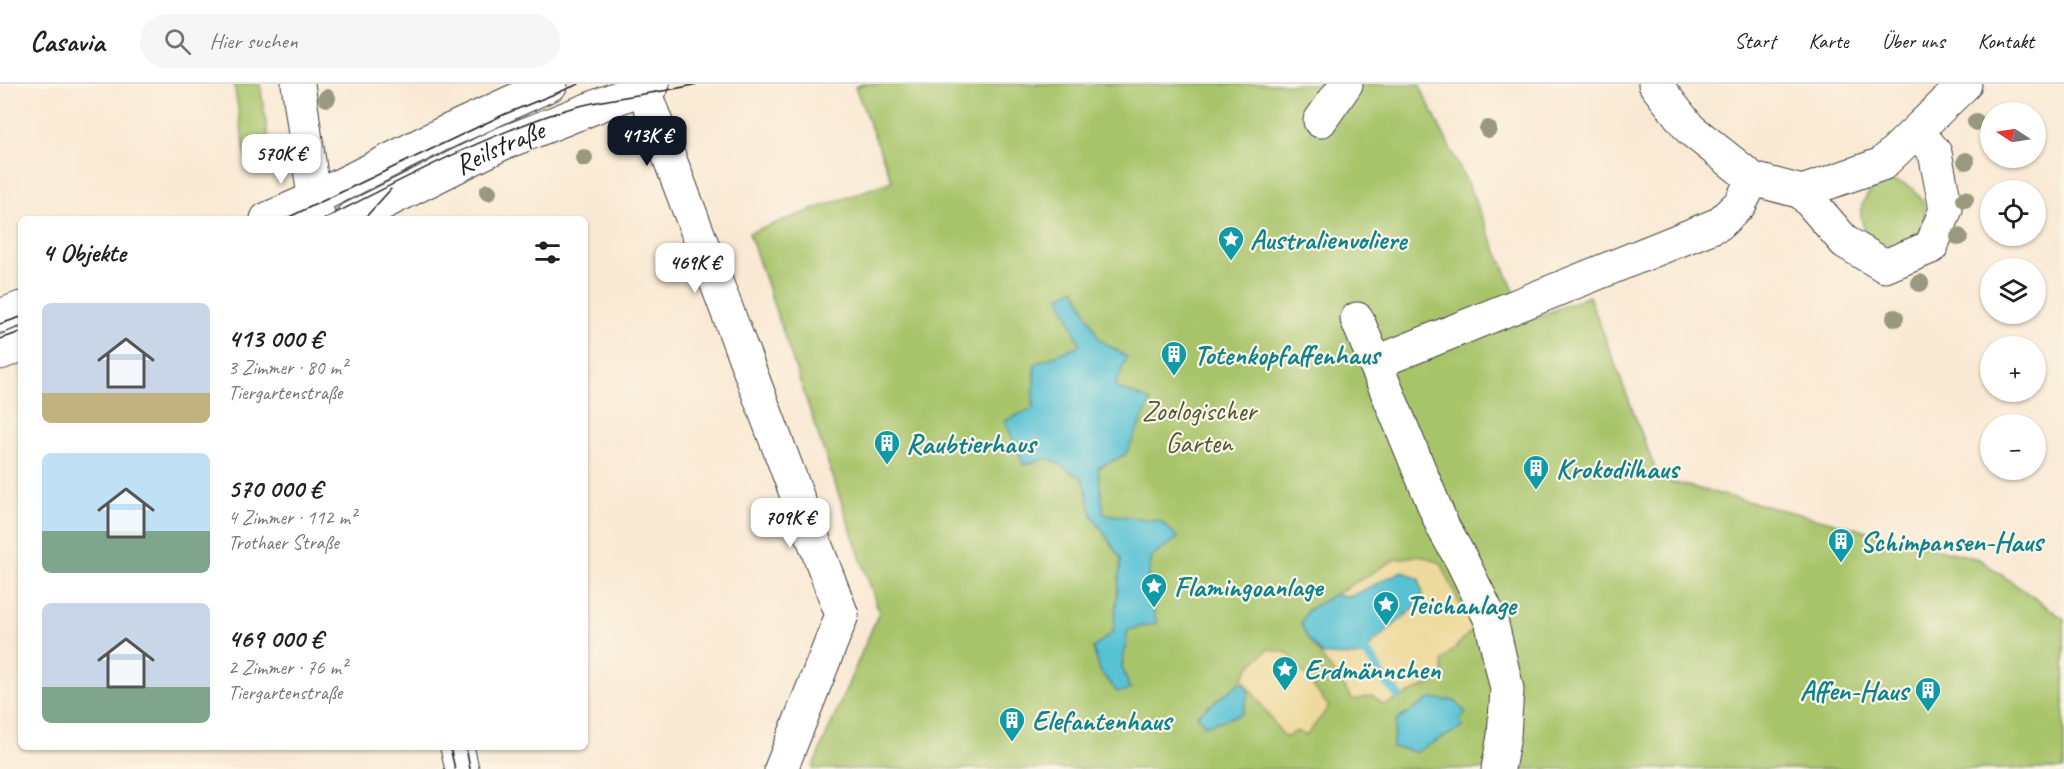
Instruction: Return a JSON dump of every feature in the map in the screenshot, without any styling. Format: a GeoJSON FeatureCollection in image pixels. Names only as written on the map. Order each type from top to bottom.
{"type":"FeatureCollection","features":[{"type":"Feature","properties":{"kind":"street"},"geometry":{"type":"LineString","coordinates":[[298,84],[317,209]]}},
{"type":"Feature","properties":{"kind":"street","name":"Reilstraße"},"geometry":{"type":"LineString","coordinates":[[282,216],[317,209],[442,134],[551,84]]}},
{"type":"Feature","properties":{"kind":"street"},"geometry":{"type":"LineString","coordinates":[[1320,121],[1346,84]]}},
{"type":"Feature","properties":{"kind":"street"},"geometry":{"type":"LineString","coordinates":[[1655,84],[1690,129],[1753,179],[1802,192],[1882,164],[1918,132],[1965,84]]}},
{"type":"Feature","properties":{"kind":"street"},"geometry":{"type":"LineString","coordinates":[[648,86],[842,615],[781,769]]}},
{"type":"Feature","properties":{"kind":"street","name":"Reilstraße"},"geometry":{"type":"LineString","coordinates":[[357,216],[499,145],[648,86]]}},
{"type":"Feature","properties":{"kind":"street"},"geometry":{"type":"LineString","coordinates":[[1802,192],[1845,242],[1885,266],[1931,247],[1946,209],[1935,153],[1918,132]]}},
{"type":"Feature","properties":{"kind":"street"},"geometry":{"type":"LineString","coordinates":[[1375,363],[1719,224],[1740,204],[1753,179]]}},
{"type":"Feature","properties":{"kind":"street"},"geometry":{"type":"LineString","coordinates":[[0,316],[18,309]]}},
{"type":"Feature","properties":{"kind":"street"},"geometry":{"type":"LineString","coordinates":[[1358,319],[1443,527],[1491,620],[1508,689],[1498,769]]}},
{"type":"Feature","properties":{"kind":"street"},"geometry":{"type":"LineString","coordinates":[[0,353],[18,346]]}},
{"type":"Feature","properties":{"kind":"street"},"geometry":{"type":"LineString","coordinates":[[458,750],[462,769]]}},
{"type":"Feature","properties":{"kind":"green space"},"geometry":{"type":"Polygon","coordinates":[[[234,84],[260,84],[271,155],[263,165],[248,170],[234,84]]]}},
{"type":"Feature","properties":{"kind":"green space","name":"Zoologischer Garten"},"geometry":{"type":"Polygon","coordinates":[[[863,84],[1419,84],[1469,187],[1527,321],[1589,296],[1659,479],[1979,559],[2064,619],[2064,769],[812,769],[879,612],[749,233],[892,181],[855,87],[863,84]]]}},
{"type":"Feature","properties":{"kind":"green space"},"geometry":{"type":"Polygon","coordinates":[[[1887,182],[1899,182],[1916,191],[1923,202],[1925,214],[1923,226],[1916,237],[1899,246],[1887,246],[1875,241],[1866,232],[1861,220],[1861,208],[1866,196],[1875,187],[1887,182]]]}},
{"type":"Feature","properties":{"kind":"sand","name":"Teichanlage"},"geometry":{"type":"Polygon","coordinates":[[[1420,555],[1441,563],[1472,630],[1442,661],[1444,678],[1384,705],[1372,696],[1353,700],[1307,637],[1301,623],[1308,610],[1394,560],[1420,555]]]}},
{"type":"Feature","properties":{"kind":"sand","name":"Erdmännchen"},"geometry":{"type":"Polygon","coordinates":[[[1269,649],[1288,653],[1329,707],[1306,736],[1297,731],[1285,738],[1242,678],[1249,667],[1269,649]]]}},
{"type":"Feature","properties":{"kind":"water"},"geometry":{"type":"Polygon","coordinates":[[[1075,288],[1099,339],[1127,357],[1115,387],[1151,401],[1126,454],[1098,468],[1104,514],[1161,521],[1178,538],[1152,557],[1146,588],[1157,623],[1128,630],[1122,666],[1130,690],[1117,692],[1100,671],[1093,648],[1113,632],[1121,559],[1092,515],[1083,479],[1049,458],[1024,465],[1005,421],[1033,408],[1035,364],[1080,345],[1060,296],[1075,288]]]}},
{"type":"Feature","properties":{"kind":"water"},"geometry":{"type":"Polygon","coordinates":[[[1402,571],[1419,579],[1423,595],[1413,609],[1374,642],[1362,656],[1322,655],[1307,637],[1301,623],[1308,610],[1333,595],[1352,596],[1402,571]]]}},
{"type":"Feature","properties":{"kind":"water"},"geometry":{"type":"Polygon","coordinates":[[[1241,682],[1249,691],[1242,714],[1205,726],[1197,715],[1241,682]]]}},
{"type":"Feature","properties":{"kind":"water"},"geometry":{"type":"Polygon","coordinates":[[[1431,698],[1455,701],[1466,713],[1460,719],[1463,727],[1416,752],[1392,747],[1397,720],[1431,698]]]}},
{"type":"Feature","properties":{"kind":"waterway"},"geometry":{"type":"LineString","coordinates":[[1366,653],[1374,662],[1379,674],[1398,695]]}},
{"type":"Feature","properties":{"kind":"tram line"},"geometry":{"type":"LineString","coordinates":[[291,216],[505,114],[579,84]]}},
{"type":"Feature","properties":{"kind":"tram line"},"geometry":{"type":"LineString","coordinates":[[330,216],[441,160],[531,122],[595,102],[697,84]]}},
{"type":"Feature","properties":{"kind":"tram line"},"geometry":{"type":"LineString","coordinates":[[367,216],[391,189]]}},
{"type":"Feature","properties":{"kind":"tram line"},"geometry":{"type":"LineString","coordinates":[[0,324],[18,318]]}},
{"type":"Feature","properties":{"kind":"tram line"},"geometry":{"type":"LineString","coordinates":[[0,339],[18,333]]}},
{"type":"Feature","properties":{"kind":"tram line"},"geometry":{"type":"LineString","coordinates":[[451,750],[455,769]]}},
{"type":"Feature","properties":{"kind":"tram line"},"geometry":{"type":"LineString","coordinates":[[467,750],[470,769]]}},
{"type":"Feature","properties":{"kind":"place","name":"Australienvoliere"},"geometry":{"type":"Point","coordinates":[1231,262]}},
{"type":"Feature","properties":{"kind":"place","name":"Totenkopfaffenhaus"},"geometry":{"type":"Point","coordinates":[1174,377]}},
{"type":"Feature","properties":{"kind":"place","name":"Raubtierhaus"},"geometry":{"type":"Point","coordinates":[887,466]}},
{"type":"Feature","properties":{"kind":"place","name":"Krokodilhaus"},"geometry":{"type":"Point","coordinates":[1536,491]}},
{"type":"Feature","properties":{"kind":"place","name":"Schimpansen-Haus"},"geometry":{"type":"Point","coordinates":[1841,564]}},
{"type":"Feature","properties":{"kind":"place","name":"Flamingoanlage"},"geometry":{"type":"Point","coordinates":[1154,609]}},
{"type":"Feature","properties":{"kind":"place","name":"Teichanlage"},"geometry":{"type":"Point","coordinates":[1386,627]}},
{"type":"Feature","properties":{"kind":"place","name":"Erdmännchen"},"geometry":{"type":"Point","coordinates":[1285,692]}},
{"type":"Feature","properties":{"kind":"place","name":"Affen-Haus"},"geometry":{"type":"Point","coordinates":[1928,713]}},
{"type":"Feature","properties":{"kind":"place","name":"Elefantenhaus"},"geometry":{"type":"Point","coordinates":[1012,743]}}]}
